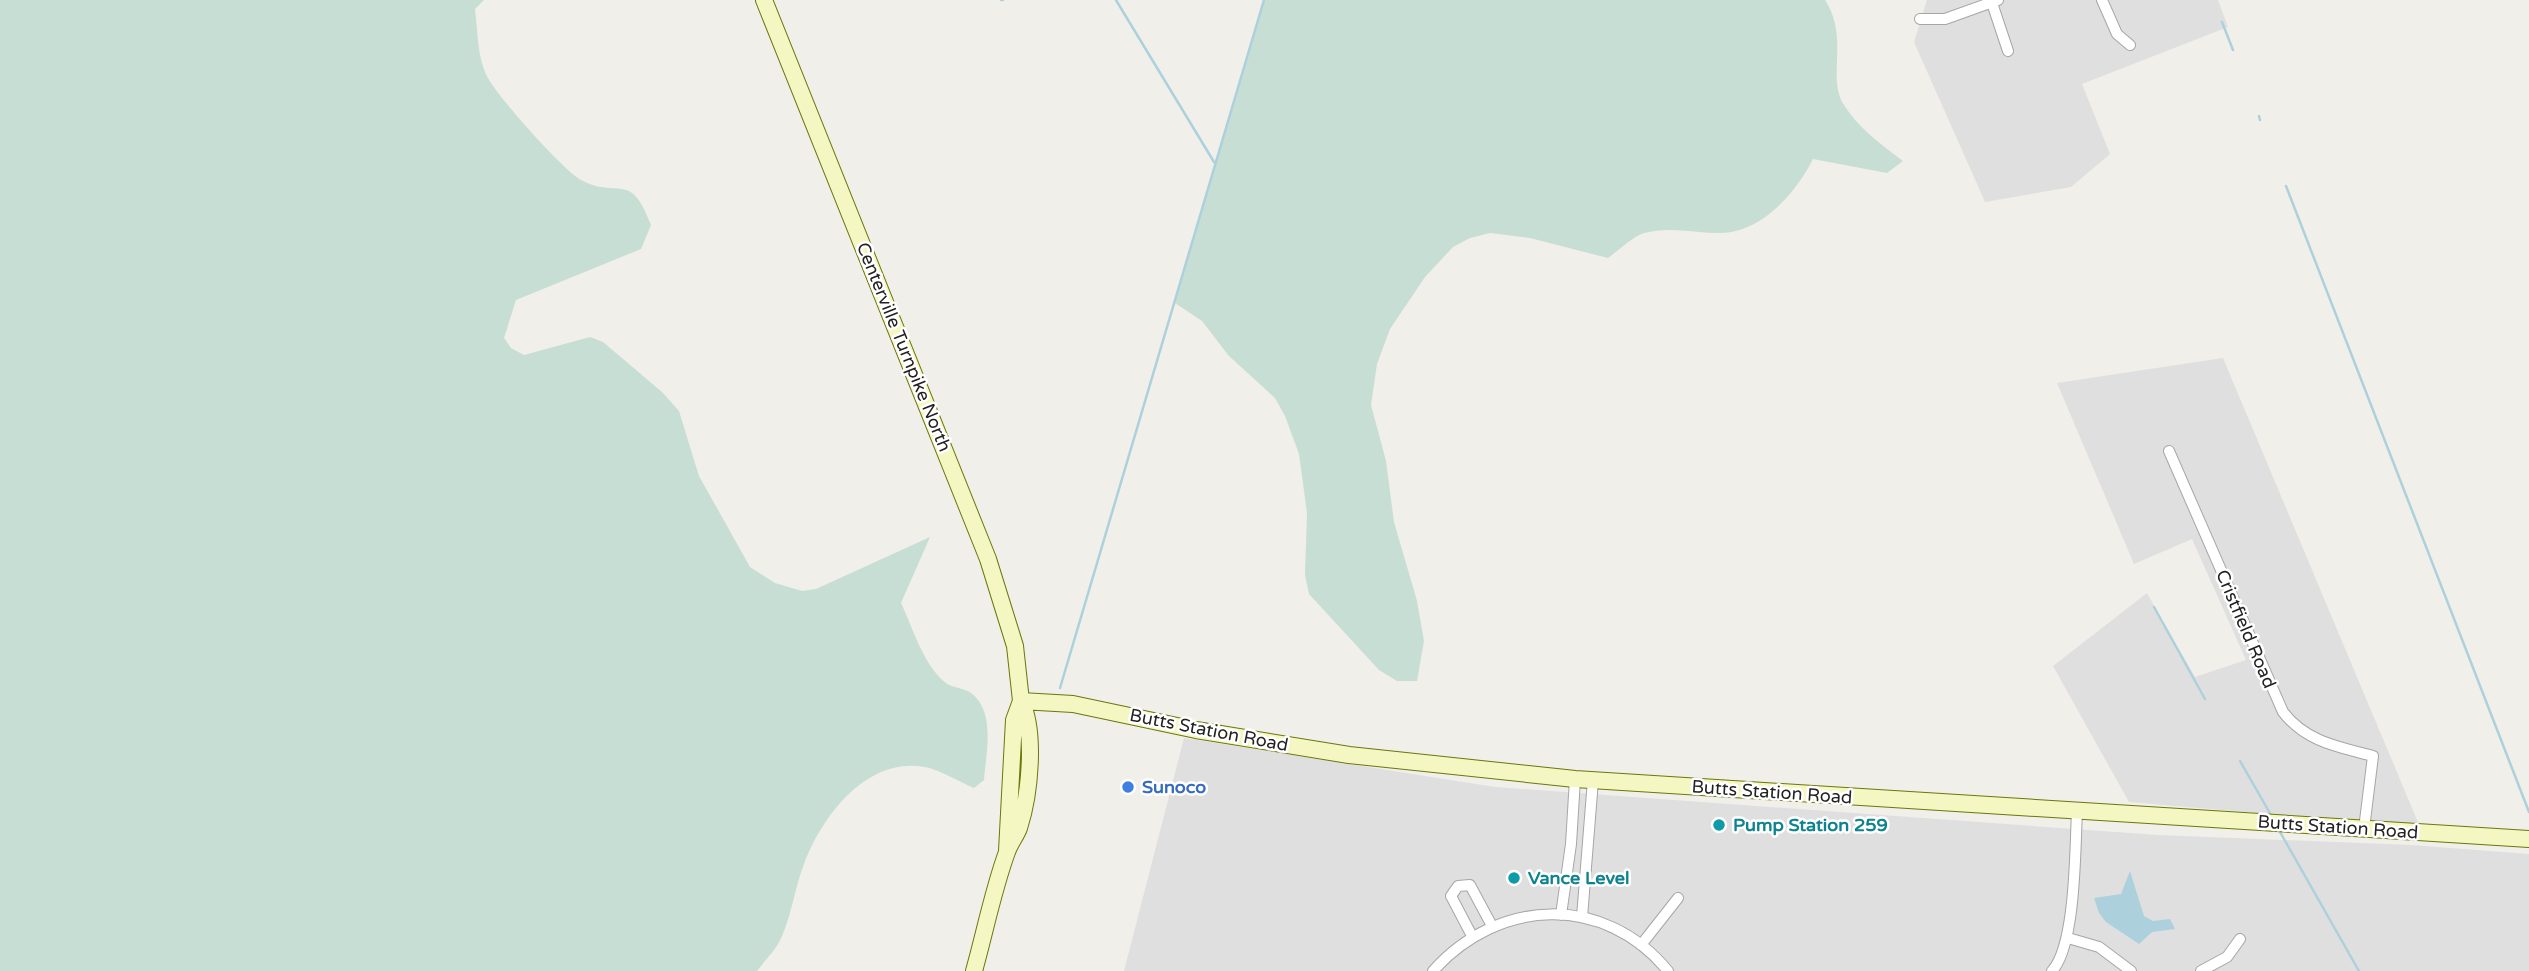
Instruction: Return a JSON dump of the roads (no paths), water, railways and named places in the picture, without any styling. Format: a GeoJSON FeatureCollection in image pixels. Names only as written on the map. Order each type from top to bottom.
{"type":"FeatureCollection","features":[{"type":"Feature","properties":{"kind":"main road","name":"Centerville Turnpike North"},"geometry":{"type":"LineString","coordinates":[[764,0],[977,528],[1008,618],[1021,701],[1029,718],[1029,753],[1019,828],[1007,851],[974,971]]}},
{"type":"Feature","properties":{"kind":"main road","name":"Butts Station Road"},"geometry":{"type":"LineString","coordinates":[[1021,701],[1073,704],[1196,730],[1349,754],[1575,779],[2529,839]]}},
{"type":"Feature","properties":{"kind":"street"},"geometry":{"type":"LineString","coordinates":[[2102,0],[2117,33],[2130,45]]}},
{"type":"Feature","properties":{"kind":"street"},"geometry":{"type":"LineString","coordinates":[[1920,19],[1945,19],[1993,1],[2008,51]]}},
{"type":"Feature","properties":{"kind":"street","name":"Cristfield Road"},"geometry":{"type":"LineString","coordinates":[[2169,452],[2283,712],[2292,724],[2311,738],[2373,756],[2364,829]]}},
{"type":"Feature","properties":{"kind":"street"},"geometry":{"type":"LineString","coordinates":[[1561,915],[1571,844],[1575,779]]}},
{"type":"Feature","properties":{"kind":"street"},"geometry":{"type":"LineString","coordinates":[[1582,917],[1593,780]]}},
{"type":"Feature","properties":{"kind":"street"},"geometry":{"type":"LineString","coordinates":[[2052,971],[2062,958],[2068,937],[2077,811]]}},
{"type":"Feature","properties":{"kind":"street"},"geometry":{"type":"LineString","coordinates":[[1472,936],[1451,896],[1458,886],[1470,885],[1476,891],[1492,926]]}},
{"type":"Feature","properties":{"kind":"street"},"geometry":{"type":"LineString","coordinates":[[1641,945],[1678,898]]}},
{"type":"Feature","properties":{"kind":"street"},"geometry":{"type":"LineString","coordinates":[[1433,971],[1451,951],[1492,926],[1522,917],[1561,915],[1582,917],[1623,933],[1641,945],[1668,971]]}},
{"type":"Feature","properties":{"kind":"street"},"geometry":{"type":"LineString","coordinates":[[2068,937],[2099,947],[2131,971]]}},
{"type":"Feature","properties":{"kind":"street"},"geometry":{"type":"LineString","coordinates":[[2201,971],[2227,957],[2240,939]]}},
{"type":"Feature","properties":{"kind":"water"},"geometry":{"type":"Polygon","coordinates":[[[2130,871],[2144,916],[2153,921],[2170,919],[2175,929],[2152,932],[2139,944],[2106,922],[2099,913],[2094,898],[2121,894],[2130,871]]]}},
{"type":"Feature","properties":{"kind":"waterway"},"geometry":{"type":"LineString","coordinates":[[1116,0],[1214,162]]}},
{"type":"Feature","properties":{"kind":"waterway"},"geometry":{"type":"LineString","coordinates":[[1060,688],[1264,0]]}},
{"type":"Feature","properties":{"kind":"waterway"},"geometry":{"type":"LineString","coordinates":[[2222,22],[2233,50]]}},
{"type":"Feature","properties":{"kind":"waterway"},"geometry":{"type":"LineString","coordinates":[[2259,116],[2260,120]]}},
{"type":"Feature","properties":{"kind":"waterway"},"geometry":{"type":"LineString","coordinates":[[2286,186],[2529,812]]}},
{"type":"Feature","properties":{"kind":"waterway"},"geometry":{"type":"LineString","coordinates":[[2154,607],[2205,699]]}},
{"type":"Feature","properties":{"kind":"waterway"},"geometry":{"type":"LineString","coordinates":[[2240,761],[2271,815]]}},
{"type":"Feature","properties":{"kind":"waterway"},"geometry":{"type":"LineString","coordinates":[[2280,832],[2359,971]]}},
{"type":"Feature","properties":{"kind":"place","name":"Sunoco"},"geometry":{"type":"Point","coordinates":[1128,787]}},
{"type":"Feature","properties":{"kind":"place","name":"Pump Station 259"},"geometry":{"type":"Point","coordinates":[1719,825]}},
{"type":"Feature","properties":{"kind":"place","name":"Vance Level"},"geometry":{"type":"Point","coordinates":[1514,878]}}]}
